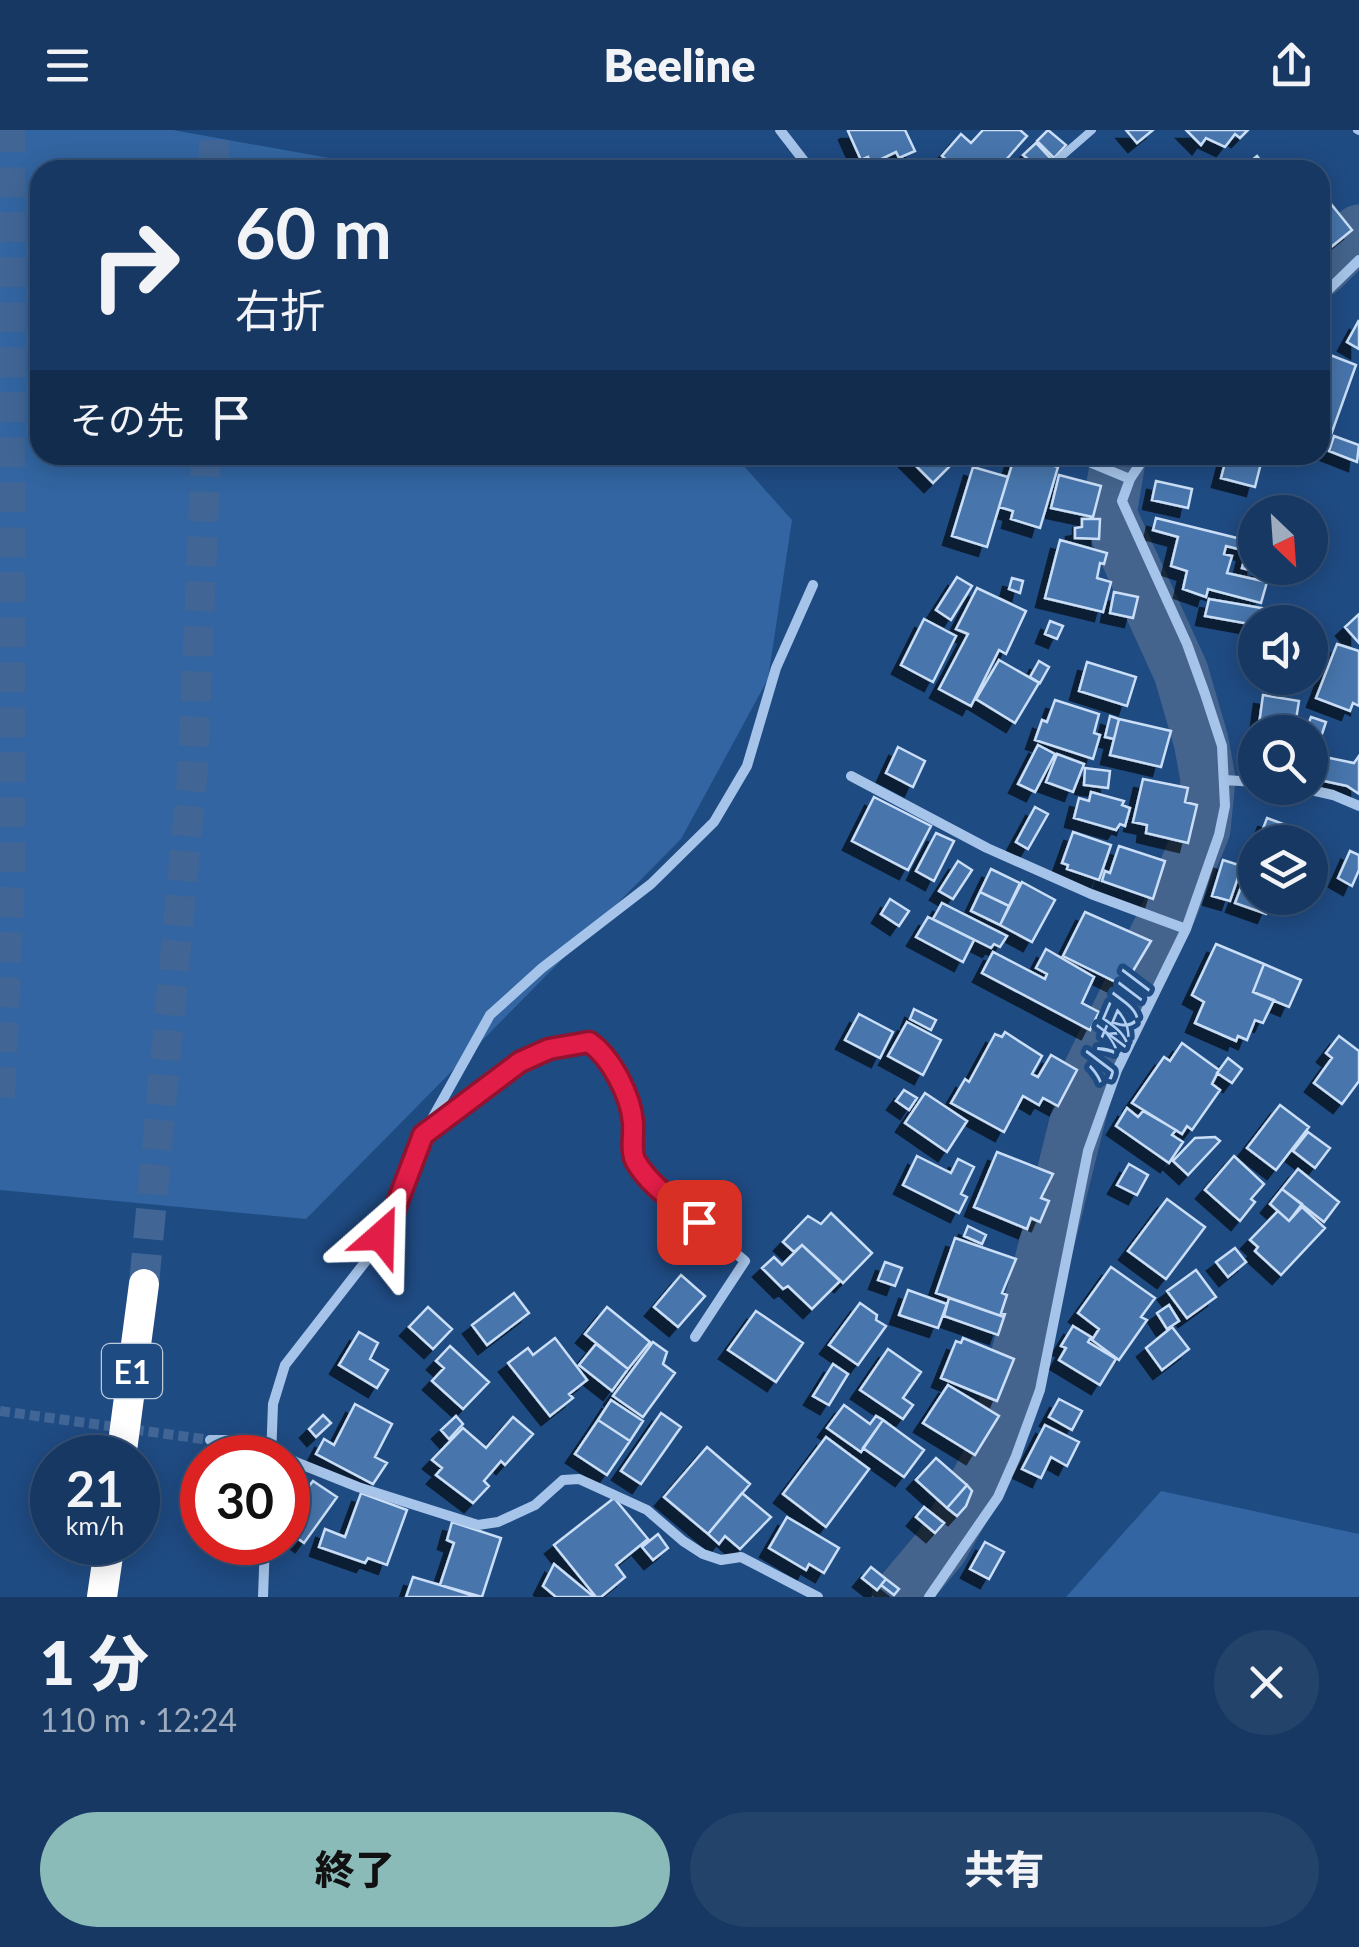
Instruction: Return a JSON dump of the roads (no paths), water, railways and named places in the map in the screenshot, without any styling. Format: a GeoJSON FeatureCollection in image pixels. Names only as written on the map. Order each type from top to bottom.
{"type":"FeatureCollection","features":[{"type":"Feature","properties":{"kind":"highway","name":"E1"},"geometry":{"type":"LineString","coordinates":[[124,1435],[144,1284]]}},
{"type":"Feature","properties":{"kind":"highway"},"geometry":{"type":"LineString","coordinates":[[102,1597],[107,1565]]}},
{"type":"Feature","properties":{"kind":"street"},"geometry":{"type":"LineString","coordinates":[[780,130],[803,160]]}},
{"type":"Feature","properties":{"kind":"street"},"geometry":{"type":"LineString","coordinates":[[1330,288],[1359,260]]}},
{"type":"Feature","properties":{"kind":"street"},"geometry":{"type":"LineString","coordinates":[[1097,465],[1130,478]]}},
{"type":"Feature","properties":{"kind":"street"},"geometry":{"type":"LineString","coordinates":[[929,1597],[998,1497],[1016,1456],[1040,1390],[1088,1151],[1124,1054],[1186,929],[1219,834],[1226,780],[1222,746],[1187,644],[1155,581],[1122,501],[1139,465]]}},
{"type":"Feature","properties":{"kind":"street"},"geometry":{"type":"LineString","coordinates":[[272,1435],[274,1404],[286,1366],[369,1257],[393,1214],[423,1135],[490,1015],[556,956],[651,884],[714,822],[747,766],[776,668],[814,585]]}},
{"type":"Feature","properties":{"kind":"street"},"geometry":{"type":"LineString","coordinates":[[851,776],[988,848],[1091,894],[1186,929]]}},
{"type":"Feature","properties":{"kind":"street"},"geometry":{"type":"LineString","coordinates":[[1226,780],[1238,781]]}},
{"type":"Feature","properties":{"kind":"street"},"geometry":{"type":"LineString","coordinates":[[1328,794],[1359,806]]}},
{"type":"Feature","properties":{"kind":"street"},"geometry":{"type":"LineString","coordinates":[[423,1135],[520,1062],[571,1043],[589,1042],[600,1050],[633,1118],[633,1159],[652,1182],[746,1261],[695,1336]]}},
{"type":"Feature","properties":{"kind":"street"},"geometry":{"type":"LineString","coordinates":[[310,1468],[371,1492],[478,1525],[498,1522],[535,1505],[563,1480],[592,1482],[648,1510],[704,1554],[721,1560],[741,1558],[818,1597]]}},
{"type":"Feature","properties":{"kind":"street"},"geometry":{"type":"LineString","coordinates":[[264,1597],[265,1565]]}},
{"type":"Feature","properties":{"kind":"lane"},"geometry":{"type":"LineString","coordinates":[[1058,160],[1092,130]]}},
{"type":"Feature","properties":{"kind":"waterway","name":"小板川"},"geometry":{"type":"LineString","coordinates":[[1330,260],[1359,232]]}},
{"type":"Feature","properties":{"kind":"waterway","name":"小板川"},"geometry":{"type":"LineString","coordinates":[[899,1597],[941,1547],[994,1453],[1089,1074],[1170,909],[1203,829],[1208,779],[1181,672],[1109,514],[1117,465]]}},
{"type":"Feature","properties":{"kind":"tunnel"},"geometry":{"type":"LineString","coordinates":[[0,1097],[10,880],[10,130]]}},
{"type":"Feature","properties":{"kind":"tunnel"},"geometry":{"type":"LineString","coordinates":[[214,130],[214,160]]}},
{"type":"Feature","properties":{"kind":"tunnel"},"geometry":{"type":"LineString","coordinates":[[144,1284],[193,768],[206,465]]}},
{"type":"Feature","properties":{"kind":"tunnel"},"geometry":{"type":"LineString","coordinates":[[0,1411],[180,1436]]}}]}
